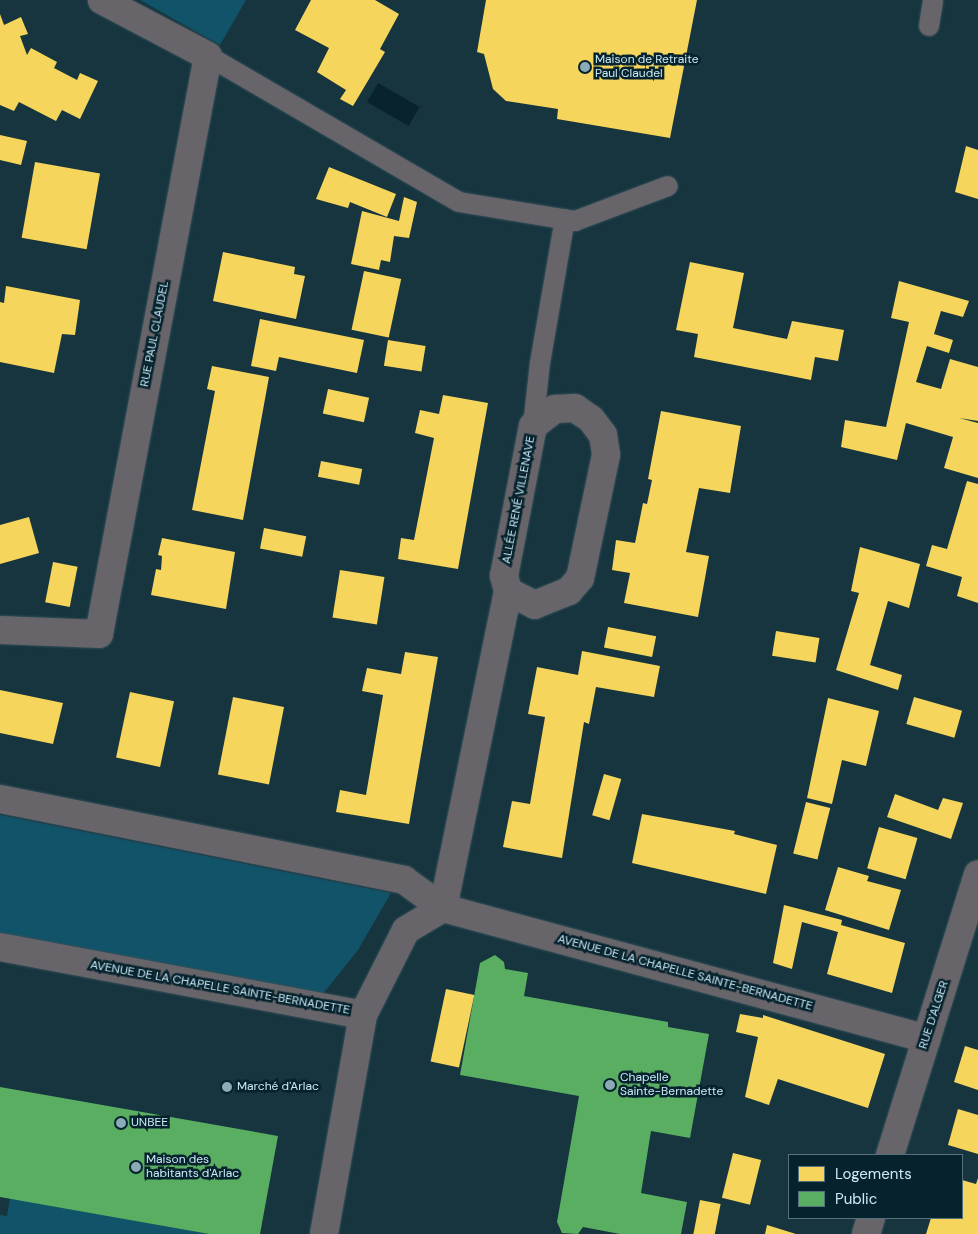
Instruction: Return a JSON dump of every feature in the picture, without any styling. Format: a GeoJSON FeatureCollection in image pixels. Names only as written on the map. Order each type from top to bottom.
{"type":"FeatureCollection","features":[{"type":"Feature","properties":{"kind":"street"},"geometry":{"type":"LineString","coordinates":[[102,0],[208,56]]}},
{"type":"Feature","properties":{"kind":"street","name":"RUE PAUL CLAUDEL"},"geometry":{"type":"LineString","coordinates":[[0,630],[99,634],[208,56]]}},
{"type":"Feature","properties":{"kind":"street","name":"ALLÉE RENÉ VILLENAVE"},"geometry":{"type":"LineString","coordinates":[[443,908],[508,591],[504,576],[533,426],[555,409],[575,408],[591,419],[603,435],[606,455],[580,578],[569,591],[535,605],[508,591]]}},
{"type":"Feature","properties":{"kind":"street","name":"AVENUE DE LA CHAPELLE SAINTE-BERNADETTE"},"geometry":{"type":"LineString","coordinates":[[0,799],[404,880],[443,908],[927,1039]]}},
{"type":"Feature","properties":{"kind":"street","name":"RUE D'ALGER"},"geometry":{"type":"LineString","coordinates":[[890,1154],[978,875]]}},
{"type":"Feature","properties":{"kind":"street","name":"AVENUE DE LA CHAPELLE SAINTE-BERNADETTE"},"geometry":{"type":"LineString","coordinates":[[0,947],[363,1015],[406,930],[443,908]]}},
{"type":"Feature","properties":{"kind":"street"},"geometry":{"type":"LineString","coordinates":[[324,1234],[363,1015]]}},
{"type":"Feature","properties":{"kind":"street"},"geometry":{"type":"LineString","coordinates":[[866,1234],[871,1219]]}},
{"type":"Feature","properties":{"kind":"lane"},"geometry":{"type":"LineString","coordinates":[[930,26],[933,0]]}},
{"type":"Feature","properties":{"kind":"lane"},"geometry":{"type":"LineString","coordinates":[[208,56],[459,202],[574,221],[668,186]]}},
{"type":"Feature","properties":{"kind":"lane"},"geometry":{"type":"LineString","coordinates":[[533,426],[540,363],[566,220]]}},
{"type":"Feature","properties":{"kind":"shaded area"},"geometry":{"type":"Polygon","coordinates":[[[140,0],[246,0],[220,45],[140,0]]]}},
{"type":"Feature","properties":{"kind":"shaded area"},"geometry":{"type":"Polygon","coordinates":[[[378,83],[420,107],[409,126],[367,102],[378,83]]]}},
{"type":"Feature","properties":{"kind":"shaded area"},"geometry":{"type":"Polygon","coordinates":[[[0,815],[391,893],[358,950],[318,1000],[0,941],[0,815]]]}},
{"type":"Feature","properties":{"kind":"shaded area"},"geometry":{"type":"Polygon","coordinates":[[[10,1198],[209,1234],[0,1234],[0,1215],[7,1216],[10,1198]]]}},
{"type":"Feature","properties":{"kind":"building: Logements"},"geometry":{"type":"Polygon","coordinates":[[[311,0],[375,0],[399,14],[380,49],[385,52],[353,106],[340,99],[346,90],[317,72],[329,48],[295,30],[311,0]]]}},
{"type":"Feature","properties":{"kind":"building: Logements","name":"Maison de Retraite Paul Claudel"},"geometry":{"type":"Polygon","coordinates":[[[486,0],[697,0],[670,138],[557,119],[558,109],[506,101],[493,89],[484,54],[477,52],[486,0]]]}},
{"type":"Feature","properties":{"kind":"building: Logements"},"geometry":{"type":"Polygon","coordinates":[[[0,14],[4,25],[21,17],[28,34],[20,36],[27,55],[31,48],[57,62],[54,68],[77,80],[80,73],[98,81],[80,119],[62,110],[56,121],[19,102],[14,111],[0,105],[0,14]]]}},
{"type":"Feature","properties":{"kind":"building: Logements"},"geometry":{"type":"Polygon","coordinates":[[[0,135],[27,141],[21,165],[0,160],[0,135]]]}},
{"type":"Feature","properties":{"kind":"building: Logements"},"geometry":{"type":"Polygon","coordinates":[[[966,146],[978,150],[978,199],[955,192],[966,146]]]}},
{"type":"Feature","properties":{"kind":"building: Logements"},"geometry":{"type":"Polygon","coordinates":[[[35,162],[100,173],[87,249],[22,238],[35,162]]]}},
{"type":"Feature","properties":{"kind":"building: Logements"},"geometry":{"type":"Polygon","coordinates":[[[329,167],[396,194],[387,217],[350,202],[348,208],[316,199],[329,167]]]}},
{"type":"Feature","properties":{"kind":"building: Logements"},"geometry":{"type":"Polygon","coordinates":[[[404,197],[417,202],[409,238],[394,236],[390,262],[381,260],[379,270],[351,264],[362,211],[399,221],[404,197]]]}},
{"type":"Feature","properties":{"kind":"building: Logements"},"geometry":{"type":"Polygon","coordinates":[[[223,252],[295,267],[294,274],[305,276],[296,319],[213,301],[223,252]]]}},
{"type":"Feature","properties":{"kind":"building: Logements"},"geometry":{"type":"Polygon","coordinates":[[[690,262],[744,273],[733,328],[787,339],[792,321],[844,330],[838,361],[815,357],[811,380],[694,357],[698,334],[676,330],[690,262]]]}},
{"type":"Feature","properties":{"kind":"building: Logements"},"geometry":{"type":"Polygon","coordinates":[[[364,271],[401,279],[389,338],[352,330],[364,271]]]}},
{"type":"Feature","properties":{"kind":"building: Logements"},"geometry":{"type":"Polygon","coordinates":[[[899,281],[969,301],[963,317],[941,311],[934,334],[953,340],[949,353],[927,346],[916,382],[941,389],[950,359],[978,367],[978,421],[959,418],[978,423],[978,478],[944,468],[953,437],[906,423],[897,460],[841,447],[845,420],[886,427],[909,322],[891,318],[899,281]]]}},
{"type":"Feature","properties":{"kind":"building: Logements"},"geometry":{"type":"Polygon","coordinates":[[[6,286],[80,300],[75,335],[62,334],[54,373],[0,362],[0,302],[4,303],[6,286]]]}},
{"type":"Feature","properties":{"kind":"building: Logements"},"geometry":{"type":"Polygon","coordinates":[[[260,319],[364,340],[357,373],[279,357],[276,371],[251,366],[260,319]]]}},
{"type":"Feature","properties":{"kind":"building: Logements"},"geometry":{"type":"Polygon","coordinates":[[[388,340],[426,346],[421,372],[384,366],[388,340]]]}},
{"type":"Feature","properties":{"kind":"building: Logements"},"geometry":{"type":"Polygon","coordinates":[[[212,366],[269,377],[243,520],[192,510],[215,391],[207,389],[212,366]]]}},
{"type":"Feature","properties":{"kind":"building: Logements"},"geometry":{"type":"Polygon","coordinates":[[[328,389],[369,398],[364,422],[323,413],[328,389]]]}},
{"type":"Feature","properties":{"kind":"building: Logements"},"geometry":{"type":"Polygon","coordinates":[[[443,395],[488,403],[458,569],[398,559],[401,538],[414,540],[434,438],[415,433],[420,410],[439,414],[443,395]]]}},
{"type":"Feature","properties":{"kind":"building: Logements"},"geometry":{"type":"Polygon","coordinates":[[[661,411],[741,426],[730,493],[699,488],[686,552],[709,556],[698,617],[624,603],[630,573],[612,570],[616,540],[635,543],[643,503],[647,504],[652,480],[648,479],[661,411]]]}},
{"type":"Feature","properties":{"kind":"building: Logements"},"geometry":{"type":"Polygon","coordinates":[[[321,461],[362,469],[359,485],[318,477],[321,461]]]}},
{"type":"Feature","properties":{"kind":"building: Logements"},"geometry":{"type":"Polygon","coordinates":[[[967,481],[978,484],[978,603],[957,596],[962,577],[926,566],[932,545],[947,549],[967,481]]]}},
{"type":"Feature","properties":{"kind":"building: Logements"},"geometry":{"type":"Polygon","coordinates":[[[29,517],[39,553],[0,564],[0,525],[29,517]]]}},
{"type":"Feature","properties":{"kind":"building: Logements"},"geometry":{"type":"Polygon","coordinates":[[[264,528],[306,536],[302,557],[260,549],[264,528]]]}},
{"type":"Feature","properties":{"kind":"building: Logements"},"geometry":{"type":"Polygon","coordinates":[[[162,538],[235,552],[226,609],[151,595],[156,569],[161,570],[162,556],[158,555],[162,538]]]}},
{"type":"Feature","properties":{"kind":"building: Logements"},"geometry":{"type":"Polygon","coordinates":[[[860,547],[920,564],[909,608],[888,601],[870,665],[902,675],[898,690],[836,670],[859,593],[851,591],[860,547]]]}},
{"type":"Feature","properties":{"kind":"building: Logements"},"geometry":{"type":"Polygon","coordinates":[[[53,562],[78,567],[70,607],[45,602],[53,562]]]}},
{"type":"Feature","properties":{"kind":"building: Logements"},"geometry":{"type":"Polygon","coordinates":[[[340,570],[384,577],[377,624],[332,617],[340,570]]]}},
{"type":"Feature","properties":{"kind":"building: Logements"},"geometry":{"type":"Polygon","coordinates":[[[608,627],[656,636],[652,657],[604,648],[608,627]]]}},
{"type":"Feature","properties":{"kind":"building: Logements"},"geometry":{"type":"Polygon","coordinates":[[[776,631],[819,638],[816,663],[772,656],[776,631]]]}},
{"type":"Feature","properties":{"kind":"building: Logements"},"geometry":{"type":"Polygon","coordinates":[[[582,651],[660,666],[654,697],[596,687],[589,724],[584,722],[562,858],[503,847],[512,801],[530,804],[545,717],[528,714],[537,667],[578,675],[582,651]]]}},
{"type":"Feature","properties":{"kind":"building: Logements"},"geometry":{"type":"Polygon","coordinates":[[[405,652],[438,657],[409,824],[336,812],[340,790],[366,795],[383,695],[362,691],[367,668],[401,674],[405,652]]]}},
{"type":"Feature","properties":{"kind":"building: Logements"},"geometry":{"type":"Polygon","coordinates":[[[0,690],[63,703],[53,744],[0,733],[0,690]]]}},
{"type":"Feature","properties":{"kind":"building: Logements"},"geometry":{"type":"Polygon","coordinates":[[[130,692],[174,701],[160,767],[116,758],[130,692]]]}},
{"type":"Feature","properties":{"kind":"building: Logements"},"geometry":{"type":"Polygon","coordinates":[[[233,697],[284,707],[269,784],[218,775],[233,697]]]}},
{"type":"Feature","properties":{"kind":"building: Logements"},"geometry":{"type":"Polygon","coordinates":[[[914,697],[962,711],[954,738],[906,724],[914,697]]]}},
{"type":"Feature","properties":{"kind":"building: Logements"},"geometry":{"type":"Polygon","coordinates":[[[828,698],[879,711],[866,766],[842,760],[832,804],[807,798],[828,698]]]}},
{"type":"Feature","properties":{"kind":"building: Logements"},"geometry":{"type":"Polygon","coordinates":[[[604,774],[621,779],[609,820],[592,815],[604,774]]]}},
{"type":"Feature","properties":{"kind":"building: Logements"},"geometry":{"type":"Polygon","coordinates":[[[895,794],[938,810],[943,798],[963,803],[951,839],[887,817],[895,794]]]}},
{"type":"Feature","properties":{"kind":"building: Logements"},"geometry":{"type":"Polygon","coordinates":[[[806,802],[830,808],[817,859],[793,853],[806,802]]]}},
{"type":"Feature","properties":{"kind":"building: Logements"},"geometry":{"type":"Polygon","coordinates":[[[642,814],[735,831],[734,834],[777,845],[766,894],[632,863],[642,814]]]}},
{"type":"Feature","properties":{"kind":"building: Logements"},"geometry":{"type":"Polygon","coordinates":[[[879,827],[917,838],[906,879],[867,868],[879,827]]]}},
{"type":"Feature","properties":{"kind":"building: Logements"},"geometry":{"type":"Polygon","coordinates":[[[838,867],[869,876],[867,881],[901,890],[889,930],[825,910],[838,867]]]}},
{"type":"Feature","properties":{"kind":"building: Logements"},"geometry":{"type":"Polygon","coordinates":[[[784,905],[842,920],[841,925],[905,943],[892,993],[827,974],[838,932],[802,922],[792,969],[773,963],[784,905]]]}},
{"type":"Feature","properties":{"kind":"building: Logements"},"geometry":{"type":"Polygon","coordinates":[[[446,989],[474,995],[459,1067],[431,1061],[446,989]]]}},
{"type":"Feature","properties":{"kind":"building: Logements"},"geometry":{"type":"Polygon","coordinates":[[[740,1014],[763,1018],[763,1015],[885,1054],[868,1108],[778,1079],[769,1105],[745,1097],[758,1037],[736,1032],[740,1014]]]}},
{"type":"Feature","properties":{"kind":"building: Logements"},"geometry":{"type":"Polygon","coordinates":[[[965,1046],[978,1050],[978,1090],[954,1082],[965,1046]]]}},
{"type":"Feature","properties":{"kind":"building: Logements"},"geometry":{"type":"Polygon","coordinates":[[[958,1109],[978,1115],[978,1154],[948,1145],[958,1109]]]}},
{"type":"Feature","properties":{"kind":"building: Logements"},"geometry":{"type":"Polygon","coordinates":[[[733,1153],[761,1160],[750,1205],[722,1198],[733,1153]]]}},
{"type":"Feature","properties":{"kind":"building: Logements"},"geometry":{"type":"Polygon","coordinates":[[[978,1178],[978,1234],[926,1234],[931,1219],[963,1219],[963,1180],[976,1184],[978,1178]]]}},
{"type":"Feature","properties":{"kind":"building: Logements"},"geometry":{"type":"Polygon","coordinates":[[[700,1200],[721,1204],[715,1234],[693,1234],[700,1200]]]}},
{"type":"Feature","properties":{"kind":"building: Logements"},"geometry":{"type":"Polygon","coordinates":[[[767,1225],[796,1234],[765,1234],[767,1225]]]}},
{"type":"Feature","properties":{"kind":"building: Public","name":"Chapelle Sainte-Bernadette"},"geometry":{"type":"Polygon","coordinates":[[[495,955],[504,962],[505,969],[528,973],[524,996],[668,1022],[668,1027],[709,1034],[690,1138],[651,1131],[641,1193],[687,1202],[681,1234],[620,1234],[583,1227],[578,1234],[562,1233],[557,1222],[579,1096],[460,1075],[480,963],[495,955]]]}},
{"type":"Feature","properties":{"kind":"building: Public","name":"Maison des habitants d'Arlac"},"geometry":{"type":"Polygon","coordinates":[[[0,1087],[278,1136],[260,1234],[209,1234],[0,1197],[0,1087]]]}},
{"type":"Feature","properties":{"kind":"place","name":"Maison de Retraite Paul Claudel"},"geometry":{"type":"Point","coordinates":[585,67]}},
{"type":"Feature","properties":{"kind":"place","name":"Chapelle Sainte-Bernadette"},"geometry":{"type":"Point","coordinates":[610,1085]}},
{"type":"Feature","properties":{"kind":"place","name":"Marché d'Arlac"},"geometry":{"type":"Point","coordinates":[227,1087]}},
{"type":"Feature","properties":{"kind":"place","name":"UNBEE"},"geometry":{"type":"Point","coordinates":[121,1123]}},
{"type":"Feature","properties":{"kind":"place","name":"Maison des habitants d'Arlac"},"geometry":{"type":"Point","coordinates":[136,1167]}}]}
